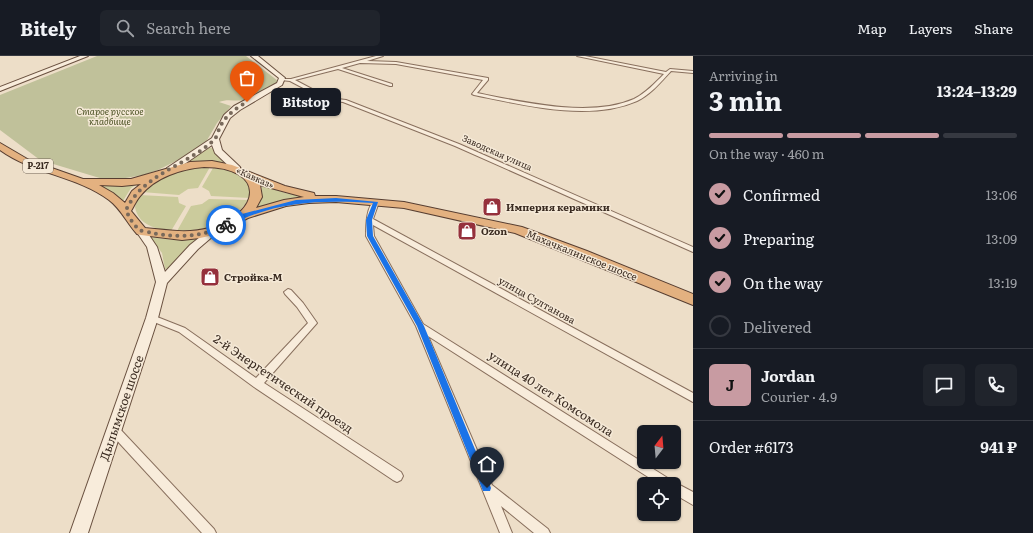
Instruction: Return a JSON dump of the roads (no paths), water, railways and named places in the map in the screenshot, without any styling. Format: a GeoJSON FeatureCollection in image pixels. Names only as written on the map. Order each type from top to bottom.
{"type":"FeatureCollection","features":[{"type":"Feature","properties":{"kind":"highway","name":"Р-217"},"geometry":{"type":"LineString","coordinates":[[0,146],[20,160],[79,180],[109,195],[126,210],[129,217],[141,231]]}},
{"type":"Feature","properties":{"kind":"highway","name":"«Кавказ»"},"geometry":{"type":"LineString","coordinates":[[79,180],[116,183],[157,176],[170,170],[205,164],[226,166],[237,169],[250,177],[287,191],[336,199]]}},
{"type":"Feature","properties":{"kind":"highway","name":"Р-217"},"geometry":{"type":"LineString","coordinates":[[126,210],[136,193],[157,176]]}},
{"type":"Feature","properties":{"kind":"highway","name":"Р-217"},"geometry":{"type":"LineString","coordinates":[[244,216],[256,199],[257,191],[255,183],[250,177]]}},
{"type":"Feature","properties":{"kind":"highway","name":"Махачкалинское шоссе"},"geometry":{"type":"LineString","coordinates":[[141,231],[182,236],[214,231],[244,216],[296,201],[336,199],[376,202],[443,212],[518,230],[582,254],[693,300]]}},
{"type":"Feature","properties":{"kind":"main road"},"geometry":{"type":"LineString","coordinates":[[0,89],[86,56]]}},
{"type":"Feature","properties":{"kind":"main road"},"geometry":{"type":"LineString","coordinates":[[215,139],[220,126],[232,112],[269,92],[283,80],[254,56]]}},
{"type":"Feature","properties":{"kind":"main road","name":"Р-217"},"geometry":{"type":"LineString","coordinates":[[170,170],[215,139],[218,151],[237,169]]}},
{"type":"Feature","properties":{"kind":"main road","name":"Р-217"},"geometry":{"type":"LineString","coordinates":[[141,231],[152,247],[162,282]]}},
{"type":"Feature","properties":{"kind":"main road","name":"Р-217"},"geometry":{"type":"LineString","coordinates":[[162,282],[194,247],[214,231]]}},
{"type":"Feature","properties":{"kind":"main road","name":"Дылымское шоссе"},"geometry":{"type":"LineString","coordinates":[[79,533],[115,431],[152,318],[162,282]]}},
{"type":"Feature","properties":{"kind":"street"},"geometry":{"type":"LineString","coordinates":[[283,80],[291,80],[381,56]]}},
{"type":"Feature","properties":{"kind":"street"},"geometry":{"type":"LineString","coordinates":[[579,56],[668,73]]}},
{"type":"Feature","properties":{"kind":"street"},"geometry":{"type":"LineString","coordinates":[[361,62],[396,62],[486,79],[474,94],[510,101],[564,108],[615,106],[634,100],[648,92],[674,69],[693,72]]}},
{"type":"Feature","properties":{"kind":"street"},"geometry":{"type":"LineString","coordinates":[[339,67],[390,85]]}},
{"type":"Feature","properties":{"kind":"street","name":"Заводская улица"},"geometry":{"type":"LineString","coordinates":[[291,80],[328,99],[344,101],[458,145],[693,250]]}},
{"type":"Feature","properties":{"kind":"street"},"geometry":{"type":"LineString","coordinates":[[376,202],[369,220],[370,236],[420,326],[506,533]]}},
{"type":"Feature","properties":{"kind":"street","name":"улица Султанова"},"geometry":{"type":"LineString","coordinates":[[369,220],[693,398]]}},
{"type":"Feature","properties":{"kind":"street"},"geometry":{"type":"LineString","coordinates":[[257,384],[313,324],[300,305],[288,292]]}},
{"type":"Feature","properties":{"kind":"street","name":"2-й Энергетический проезд"},"geometry":{"type":"LineString","coordinates":[[152,318],[182,330],[257,384],[397,476]]}},
{"type":"Feature","properties":{"kind":"street","name":"улица 40 лет Комсомола"},"geometry":{"type":"LineString","coordinates":[[420,326],[658,477]]}},
{"type":"Feature","properties":{"kind":"street"},"geometry":{"type":"LineString","coordinates":[[115,431],[210,533]]}},
{"type":"Feature","properties":{"kind":"street"},"geometry":{"type":"LineString","coordinates":[[487,488],[544,533]]}},
{"type":"Feature","properties":{"kind":"street"},"geometry":{"type":"LineString","coordinates":[[681,491],[693,499]]}},
{"type":"Feature","properties":{"kind":"place","name":"Bitstop"},"geometry":{"type":"Point","coordinates":[247,102]}},
{"type":"Feature","properties":{"kind":"place","name":"Империя керамики"},"geometry":{"type":"Point","coordinates":[492,207]}},
{"type":"Feature","properties":{"kind":"place","name":"Ozon"},"geometry":{"type":"Point","coordinates":[467,231]}},
{"type":"Feature","properties":{"kind":"place","name":"Стройка-М"},"geometry":{"type":"Point","coordinates":[210,277]}},
{"type":"Feature","properties":{"kind":"park label","name":"Старое русское кладбище"},"geometry":{"type":"Point","coordinates":[110,118]}}]}
